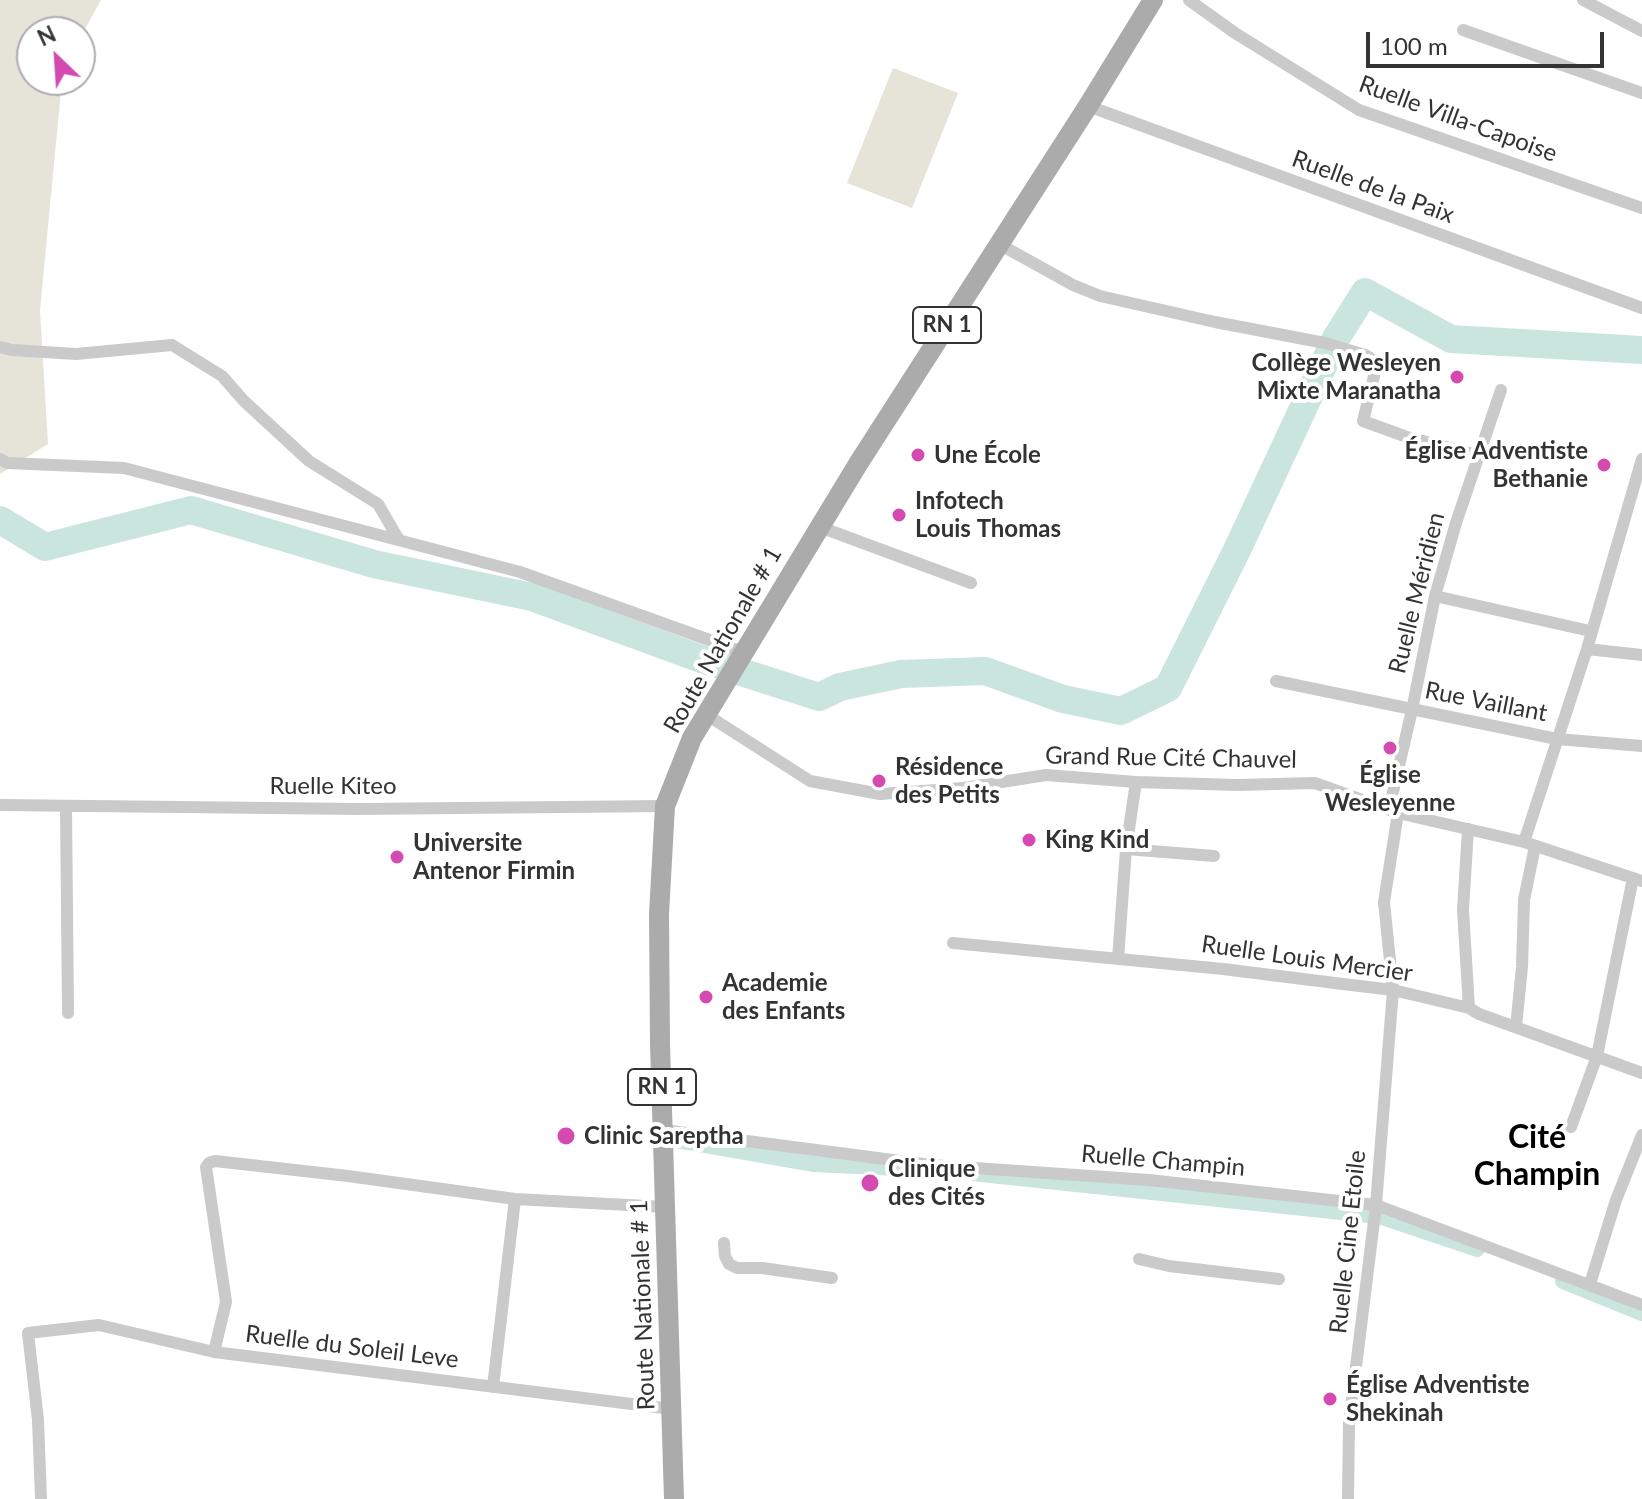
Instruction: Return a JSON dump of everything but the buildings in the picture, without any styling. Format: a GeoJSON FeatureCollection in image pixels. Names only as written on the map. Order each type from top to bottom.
{"type":"FeatureCollection","features":[{"type":"Feature","properties":{"kind":"main road","name":"Route Nationale # 1"},"geometry":{"type":"LineString","coordinates":[[674,1499],[659,914],[665,806],[692,738],[743,652],[866,451],[1153,0]]}},
{"type":"Feature","properties":{"kind":"street","name":"Ruelle Villa-Capoise"},"geometry":{"type":"LineString","coordinates":[[1189,0],[1235,33],[1359,110],[1642,208]]}},
{"type":"Feature","properties":{"kind":"street"},"geometry":{"type":"LineString","coordinates":[[1583,0],[1642,31]]}},
{"type":"Feature","properties":{"kind":"street"},"geometry":{"type":"LineString","coordinates":[[1463,30],[1642,93]]}},
{"type":"Feature","properties":{"kind":"street","name":"Ruelle de la Paix"},"geometry":{"type":"LineString","coordinates":[[1088,106],[1642,308]]}},
{"type":"Feature","properties":{"kind":"street"},"geometry":{"type":"LineString","coordinates":[[999,244],[1073,285],[1100,296],[1325,343],[1370,358],[1376,368],[1363,421],[1407,437],[1478,455]]}},
{"type":"Feature","properties":{"kind":"street"},"geometry":{"type":"LineString","coordinates":[[0,347],[76,354],[172,345],[222,376],[271,428],[309,461],[378,504],[399,540]]}},
{"type":"Feature","properties":{"kind":"street","name":"Ruelle Méridien"},"geometry":{"type":"LineString","coordinates":[[1393,990],[1384,902],[1393,811],[1435,596],[1501,390]]}},
{"type":"Feature","properties":{"kind":"street"},"geometry":{"type":"LineString","coordinates":[[0,459],[7,463],[124,468],[520,572],[743,652]]}},
{"type":"Feature","properties":{"kind":"street"},"geometry":{"type":"LineString","coordinates":[[1516,1027],[1530,844],[1557,739],[1587,649],[1642,459]]}},
{"type":"Feature","properties":{"kind":"street"},"geometry":{"type":"LineString","coordinates":[[820,527],[971,583]]}},
{"type":"Feature","properties":{"kind":"street"},"geometry":{"type":"LineString","coordinates":[[1435,596],[1590,631]]}},
{"type":"Feature","properties":{"kind":"street"},"geometry":{"type":"LineString","coordinates":[[1587,649],[1642,655]]}},
{"type":"Feature","properties":{"kind":"street","name":"Rue Vaillant"},"geometry":{"type":"LineString","coordinates":[[1276,681],[1557,739],[1642,746]]}},
{"type":"Feature","properties":{"kind":"street","name":"Grand Rue Cité Chauvel"},"geometry":{"type":"LineString","coordinates":[[707,715],[810,781],[880,794],[964,788],[1046,775],[1136,782],[1237,785],[1315,783],[1393,811],[1530,844],[1638,880]]}},
{"type":"Feature","properties":{"kind":"street"},"geometry":{"type":"LineString","coordinates":[[1118,959],[1126,849],[1136,782]]}},
{"type":"Feature","properties":{"kind":"street","name":"Ruelle Kiteo"},"geometry":{"type":"LineString","coordinates":[[0,805],[359,809],[665,806]]}},
{"type":"Feature","properties":{"kind":"street"},"geometry":{"type":"LineString","coordinates":[[66,806],[68,1013]]}},
{"type":"Feature","properties":{"kind":"street"},"geometry":{"type":"LineString","coordinates":[[1468,829],[1463,910],[1469,1008]]}},
{"type":"Feature","properties":{"kind":"street"},"geometry":{"type":"LineString","coordinates":[[1126,849],[1214,856]]}},
{"type":"Feature","properties":{"kind":"street"},"geometry":{"type":"LineString","coordinates":[[1571,1127],[1597,1056],[1638,880]]}},
{"type":"Feature","properties":{"kind":"street","name":"Ruelle Louis Mercier"},"geometry":{"type":"LineString","coordinates":[[953,943],[1223,969],[1393,990],[1469,1008],[1642,1073]]}},
{"type":"Feature","properties":{"kind":"street","name":"Ruelle Cine Etoile"},"geometry":{"type":"LineString","coordinates":[[1348,1499],[1349,1423],[1376,1205],[1393,990]]}},
{"type":"Feature","properties":{"kind":"street","name":"Ruelle Champin"},"geometry":{"type":"LineString","coordinates":[[663,1130],[931,1165],[1149,1180],[1376,1205],[1642,1305]]}},
{"type":"Feature","properties":{"kind":"street"},"geometry":{"type":"LineString","coordinates":[[1590,1284],[1616,1200],[1642,1135]]}},
{"type":"Feature","properties":{"kind":"street"},"geometry":{"type":"LineString","coordinates":[[214,1352],[226,1302],[206,1167],[215,1161],[515,1199],[666,1207]]}},
{"type":"Feature","properties":{"kind":"street"},"geometry":{"type":"LineString","coordinates":[[493,1387],[515,1199]]}},
{"type":"Feature","properties":{"kind":"street"},"geometry":{"type":"LineString","coordinates":[[724,1243],[729,1264],[737,1268],[762,1268],[832,1278]]}},
{"type":"Feature","properties":{"kind":"street"},"geometry":{"type":"LineString","coordinates":[[1139,1259],[1169,1266],[1279,1279]]}},
{"type":"Feature","properties":{"kind":"street","name":"Ruelle du Soleil Leve"},"geometry":{"type":"LineString","coordinates":[[41,1499],[38,1420],[28,1333],[99,1325],[214,1352],[672,1409]]}},
{"type":"Feature","properties":{"kind":"shaded area"},"geometry":{"type":"Polygon","coordinates":[[[0,0],[101,0],[92,16],[16,16],[16,96],[60,96],[40,310],[48,444],[0,474],[0,0]]]}},
{"type":"Feature","properties":{"kind":"shaded area"},"geometry":{"type":"Polygon","coordinates":[[[893,68],[958,93],[912,208],[847,183],[893,68]]]}},
{"type":"Feature","properties":{"kind":"waterway"},"geometry":{"type":"LineString","coordinates":[[0,520],[45,547],[191,510],[374,564],[532,597],[707,661],[819,697],[840,687],[901,674],[985,671],[1063,699],[1121,711],[1168,688],[1237,550],[1335,340],[1365,292],[1451,339],[1642,350]]}},
{"type":"Feature","properties":{"kind":"waterway"},"geometry":{"type":"LineString","coordinates":[[677,1140],[814,1164],[941,1170]]}},
{"type":"Feature","properties":{"kind":"waterway"},"geometry":{"type":"LineString","coordinates":[[972,1173],[1379,1216],[1477,1249]]}},
{"type":"Feature","properties":{"kind":"waterway"},"geometry":{"type":"LineString","coordinates":[[1563,1281],[1642,1313]]}},
{"type":"Feature","properties":{"kind":"place","name":"Collège Wesleyen Mixte Maranatha"},"geometry":{"type":"Point","coordinates":[1457,377]}},
{"type":"Feature","properties":{"kind":"place","name":"Une École"},"geometry":{"type":"Point","coordinates":[918,455]}},
{"type":"Feature","properties":{"kind":"place","name":"Église Adventiste Bethanie"},"geometry":{"type":"Point","coordinates":[1604,465]}},
{"type":"Feature","properties":{"kind":"place","name":"Infotech Louis Thomas"},"geometry":{"type":"Point","coordinates":[899,515]}},
{"type":"Feature","properties":{"kind":"place","name":"Église Wesleyenne"},"geometry":{"type":"Point","coordinates":[1390,748]}},
{"type":"Feature","properties":{"kind":"place","name":"Résidence des Petits"},"geometry":{"type":"Point","coordinates":[879,781]}},
{"type":"Feature","properties":{"kind":"place","name":"King Kind"},"geometry":{"type":"Point","coordinates":[1029,840]}},
{"type":"Feature","properties":{"kind":"place","name":"Universite Antenor Firmin"},"geometry":{"type":"Point","coordinates":[397,857]}},
{"type":"Feature","properties":{"kind":"place","name":"Academie des Enfants"},"geometry":{"type":"Point","coordinates":[706,997]}},
{"type":"Feature","properties":{"kind":"place","name":"Clinic Sareptha"},"geometry":{"type":"Point","coordinates":[566,1136]}},
{"type":"Feature","properties":{"kind":"place","name":"Clinique des Cités"},"geometry":{"type":"Point","coordinates":[870,1183]}},
{"type":"Feature","properties":{"kind":"place","name":"Église Adventiste Shekinah"},"geometry":{"type":"Point","coordinates":[1330,1399]}},
{"type":"Feature","properties":{"kind":"district","name":"Cité Champin"},"geometry":{"type":"Point","coordinates":[1537,1156]}}]}
